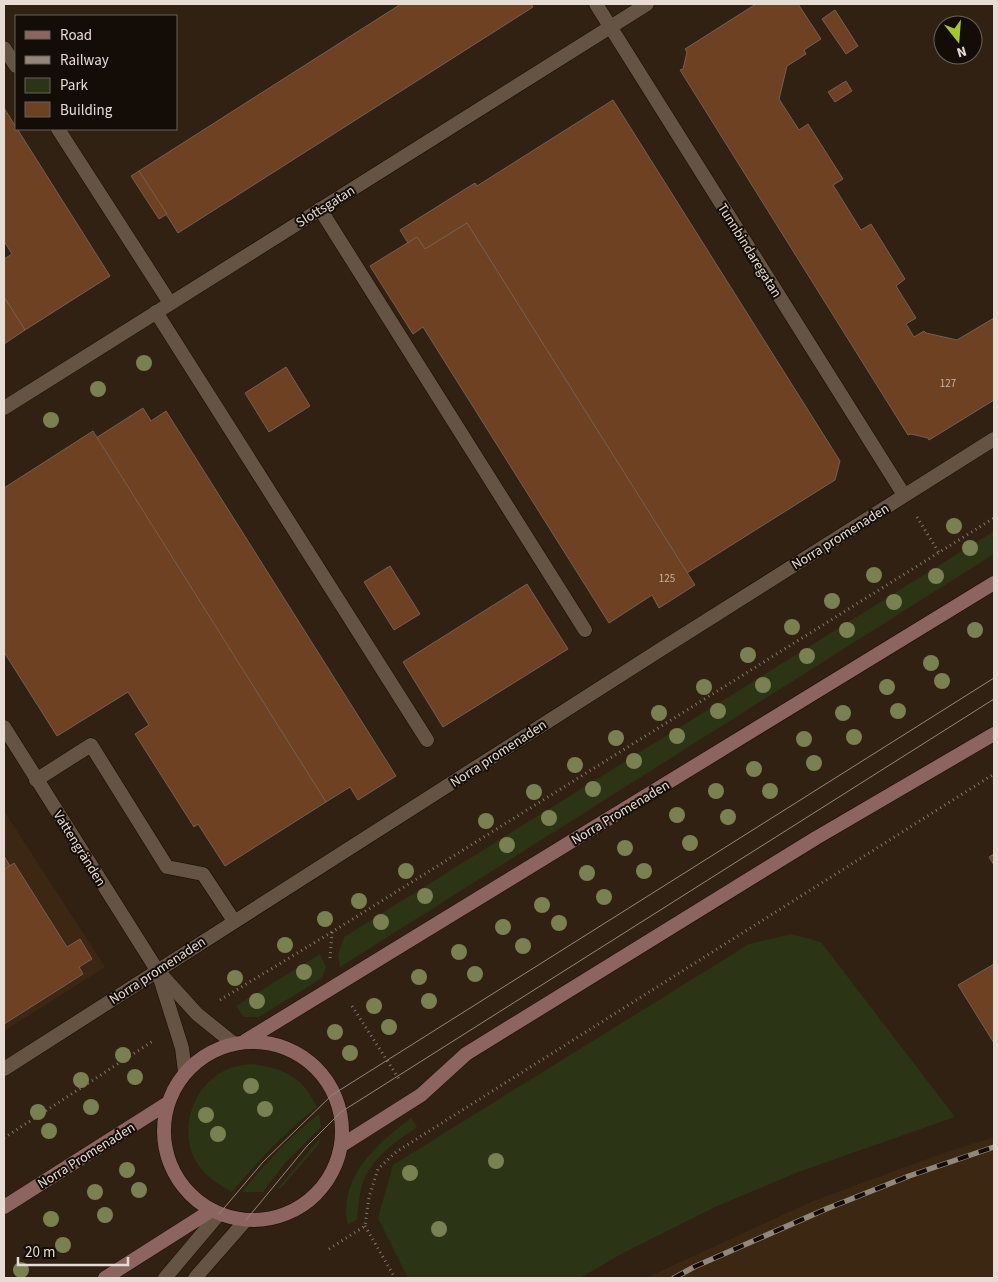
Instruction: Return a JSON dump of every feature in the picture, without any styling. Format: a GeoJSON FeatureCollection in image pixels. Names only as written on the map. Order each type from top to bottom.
{"type":"FeatureCollection","features":[{"type":"Feature","properties":{"kind":"main road","name":"Norra Promenaden"},"geometry":{"type":"LineString","coordinates":[[239,1042],[338,984],[994,583]]}},
{"type":"Feature","properties":{"kind":"main road"},"geometry":{"type":"LineString","coordinates":[[342,1144],[412,1101],[466,1054],[816,838],[994,734]]}},
{"type":"Feature","properties":{"kind":"main road"},"geometry":{"type":"LineString","coordinates":[[261,1041],[291,1049],[305,1057],[327,1080],[335,1094],[341,1112],[343,1128],[342,1144],[337,1163],[328,1180],[316,1194],[289,1213],[260,1220],[246,1220],[216,1212],[196,1200],[182,1186],[173,1171],[167,1155],[164,1137],[164,1120],[168,1102],[185,1072],[207,1054],[239,1042],[261,1041]]}},
{"type":"Feature","properties":{"kind":"main road","name":"Norra Promenaden"},"geometry":{"type":"LineString","coordinates":[[4,1207],[168,1102]]}},
{"type":"Feature","properties":{"kind":"main road"},"geometry":{"type":"LineString","coordinates":[[105,1278],[216,1212]]}},
{"type":"Feature","properties":{"kind":"street","name":"Tunnbindaregatan"},"geometry":{"type":"LineString","coordinates":[[596,4],[904,495]]}},
{"type":"Feature","properties":{"kind":"street","name":"Slottsgatan"},"geometry":{"type":"LineString","coordinates":[[4,408],[647,4]]}},
{"type":"Feature","properties":{"kind":"street"},"geometry":{"type":"LineString","coordinates":[[4,48],[15,64]]}},
{"type":"Feature","properties":{"kind":"street"},"geometry":{"type":"LineString","coordinates":[[59,130],[170,303]]}},
{"type":"Feature","properties":{"kind":"street"},"geometry":{"type":"LineString","coordinates":[[320,209],[585,630]]}},
{"type":"Feature","properties":{"kind":"street"},"geometry":{"type":"LineString","coordinates":[[156,312],[427,740]]}},
{"type":"Feature","properties":{"kind":"street","name":"Norra promenaden"},"geometry":{"type":"LineString","coordinates":[[4,1069],[994,439]]}},
{"type":"Feature","properties":{"kind":"street","name":"Vattengränden"},"geometry":{"type":"LineString","coordinates":[[4,726],[36,780],[157,970],[197,1014],[239,1042]]}},
{"type":"Feature","properties":{"kind":"street"},"geometry":{"type":"LineString","coordinates":[[36,780],[91,745],[166,867],[203,874],[234,921]]}},
{"type":"Feature","properties":{"kind":"street","name":"Vattengränden"},"geometry":{"type":"LineString","coordinates":[[157,970],[176,1026],[182,1048],[185,1072]]}},
{"type":"Feature","properties":{"kind":"street"},"geometry":{"type":"LineString","coordinates":[[165,1278],[216,1212]]}},
{"type":"Feature","properties":{"kind":"street"},"geometry":{"type":"LineString","coordinates":[[195,1278],[246,1220]]}},
{"type":"Feature","properties":{"kind":"path"},"geometry":{"type":"LineString","coordinates":[[904,495],[939,553]]}},
{"type":"Feature","properties":{"kind":"path"},"geometry":{"type":"LineString","coordinates":[[197,1014],[332,932],[994,518]]}},
{"type":"Feature","properties":{"kind":"path"},"geometry":{"type":"LineString","coordinates":[[395,1278],[365,1226],[369,1198],[378,1169],[396,1152],[994,774]]}},
{"type":"Feature","properties":{"kind":"path"},"geometry":{"type":"LineString","coordinates":[[332,932],[330,959],[338,984],[431,1130]]}},
{"type":"Feature","properties":{"kind":"path"},"geometry":{"type":"LineString","coordinates":[[4,1138],[176,1026]]}},
{"type":"Feature","properties":{"kind":"path"},"geometry":{"type":"LineString","coordinates":[[329,1249],[365,1226]]}},
{"type":"Feature","properties":{"kind":"shaded area"},"geometry":{"type":"Polygon","coordinates":[[[4,811],[105,967],[4,1031],[4,811]]]}},
{"type":"Feature","properties":{"kind":"shaded area"},"geometry":{"type":"Polygon","coordinates":[[[994,1137],[994,1278],[646,1278],[813,1201],[941,1154],[994,1137]]]}},
{"type":"Feature","properties":{"kind":"green space"},"geometry":{"type":"Polygon","coordinates":[[[994,531],[994,554],[340,967],[338,955],[344,937],[994,531]]]}},
{"type":"Feature","properties":{"kind":"green space"},"geometry":{"type":"Polygon","coordinates":[[[791,934],[821,942],[955,1117],[801,1171],[715,1207],[623,1253],[580,1278],[408,1278],[378,1218],[393,1165],[749,944],[791,934]]]}},
{"type":"Feature","properties":{"kind":"green space"},"geometry":{"type":"Polygon","coordinates":[[[320,954],[326,967],[322,978],[259,1017],[244,1017],[236,1006],[320,954]]]}},
{"type":"Feature","properties":{"kind":"green space"},"geometry":{"type":"Polygon","coordinates":[[[251,1064],[273,1068],[291,1075],[305,1088],[317,1107],[273,1147],[232,1192],[206,1174],[192,1153],[189,1139],[191,1111],[205,1086],[215,1076],[237,1066],[251,1064]]]}},
{"type":"Feature","properties":{"kind":"green space"},"geometry":{"type":"Polygon","coordinates":[[[319,1114],[321,1127],[285,1163],[263,1192],[242,1192],[278,1151],[319,1114]]]}},
{"type":"Feature","properties":{"kind":"green space"},"geometry":{"type":"Polygon","coordinates":[[[411,1118],[417,1127],[377,1159],[366,1175],[360,1193],[357,1219],[348,1225],[346,1208],[349,1192],[363,1163],[385,1139],[411,1118]]]}},
{"type":"Feature","properties":{"kind":"green space"},"geometry":{"type":"Polygon","coordinates":[[[320,1138],[319,1144],[281,1188],[277,1189],[320,1138]]]}},
{"type":"Feature","properties":{"kind":"building"},"geometry":{"type":"Polygon","coordinates":[[[401,4],[531,4],[533,7],[178,233],[139,171],[401,4]]]}},
{"type":"Feature","properties":{"kind":"building"},"geometry":{"type":"Polygon","coordinates":[[[756,4],[798,4],[821,39],[804,50],[806,54],[787,66],[779,99],[799,130],[808,124],[843,179],[833,185],[861,230],[871,224],[905,279],[896,286],[916,318],[906,324],[914,337],[924,331],[957,340],[994,318],[994,400],[929,440],[928,438],[908,435],[680,70],[683,69],[687,52],[685,49],[756,4]]]}},
{"type":"Feature","properties":{"kind":"building"},"geometry":{"type":"Polygon","coordinates":[[[835,10],[858,46],[846,54],[822,19],[835,10]]]}},
{"type":"Feature","properties":{"kind":"building"},"geometry":{"type":"Polygon","coordinates":[[[846,81],[852,91],[835,102],[828,92],[846,81]]]}},
{"type":"Feature","properties":{"kind":"building"},"geometry":{"type":"Polygon","coordinates":[[[613,100],[840,461],[835,480],[687,573],[467,223],[425,249],[417,237],[408,243],[400,230],[475,183],[477,186],[613,100]]]}},
{"type":"Feature","properties":{"kind":"building"},"geometry":{"type":"Polygon","coordinates":[[[4,108],[15,125],[15,130],[18,130],[110,276],[25,330],[4,297],[4,259],[12,254],[4,241],[4,108]]]}},
{"type":"Feature","properties":{"kind":"building"},"geometry":{"type":"Polygon","coordinates":[[[139,171],[167,214],[159,219],[131,176],[139,171]]]}},
{"type":"Feature","properties":{"kind":"building"},"geometry":{"type":"Polygon","coordinates":[[[467,223],[695,585],[659,608],[652,595],[609,623],[423,327],[413,334],[370,266],[417,237],[425,249],[467,223]]]}},
{"type":"Feature","properties":{"kind":"building"},"geometry":{"type":"Polygon","coordinates":[[[4,297],[25,330],[4,344],[4,297]]]}},
{"type":"Feature","properties":{"kind":"building"},"geometry":{"type":"Polygon","coordinates":[[[286,367],[310,406],[269,432],[245,393],[286,367]]]}},
{"type":"Feature","properties":{"kind":"building"},"geometry":{"type":"Polygon","coordinates":[[[143,408],[151,421],[166,411],[396,776],[358,800],[350,787],[326,802],[96,438],[143,408]]]}},
{"type":"Feature","properties":{"kind":"building"},"geometry":{"type":"Polygon","coordinates":[[[93,431],[326,802],[225,866],[198,824],[194,827],[135,734],[149,725],[128,692],[57,736],[4,652],[4,488],[93,431]]]}},
{"type":"Feature","properties":{"kind":"building"},"geometry":{"type":"Polygon","coordinates":[[[390,566],[420,614],[394,630],[364,582],[390,566]]]}},
{"type":"Feature","properties":{"kind":"building"},"geometry":{"type":"Polygon","coordinates":[[[527,584],[568,649],[443,727],[403,662],[527,584]]]}},
{"type":"Feature","properties":{"kind":"building"},"geometry":{"type":"Polygon","coordinates":[[[994,854],[994,865],[989,857],[994,854]]]}},
{"type":"Feature","properties":{"kind":"building"},"geometry":{"type":"Polygon","coordinates":[[[4,856],[10,866],[4,870],[4,856]]]}},
{"type":"Feature","properties":{"kind":"building"},"geometry":{"type":"Polygon","coordinates":[[[14,863],[67,947],[80,939],[92,959],[79,967],[83,974],[4,1024],[4,870],[14,863]]]}},
{"type":"Feature","properties":{"kind":"building"},"geometry":{"type":"Polygon","coordinates":[[[994,964],[994,1043],[958,985],[994,964]]]}},
{"type":"Feature","properties":{"kind":"tram line"},"geometry":{"type":"LineString","coordinates":[[219,1214],[263,1162],[332,1095],[994,678]]}},
{"type":"Feature","properties":{"kind":"tram line"},"geometry":{"type":"LineString","coordinates":[[246,1220],[307,1146],[341,1112],[994,699]]}},
{"type":"Feature","properties":{"kind":"railway"},"geometry":{"type":"LineString","coordinates":[[674,1278],[694,1267],[826,1209],[909,1176],[994,1147]]}}]}
